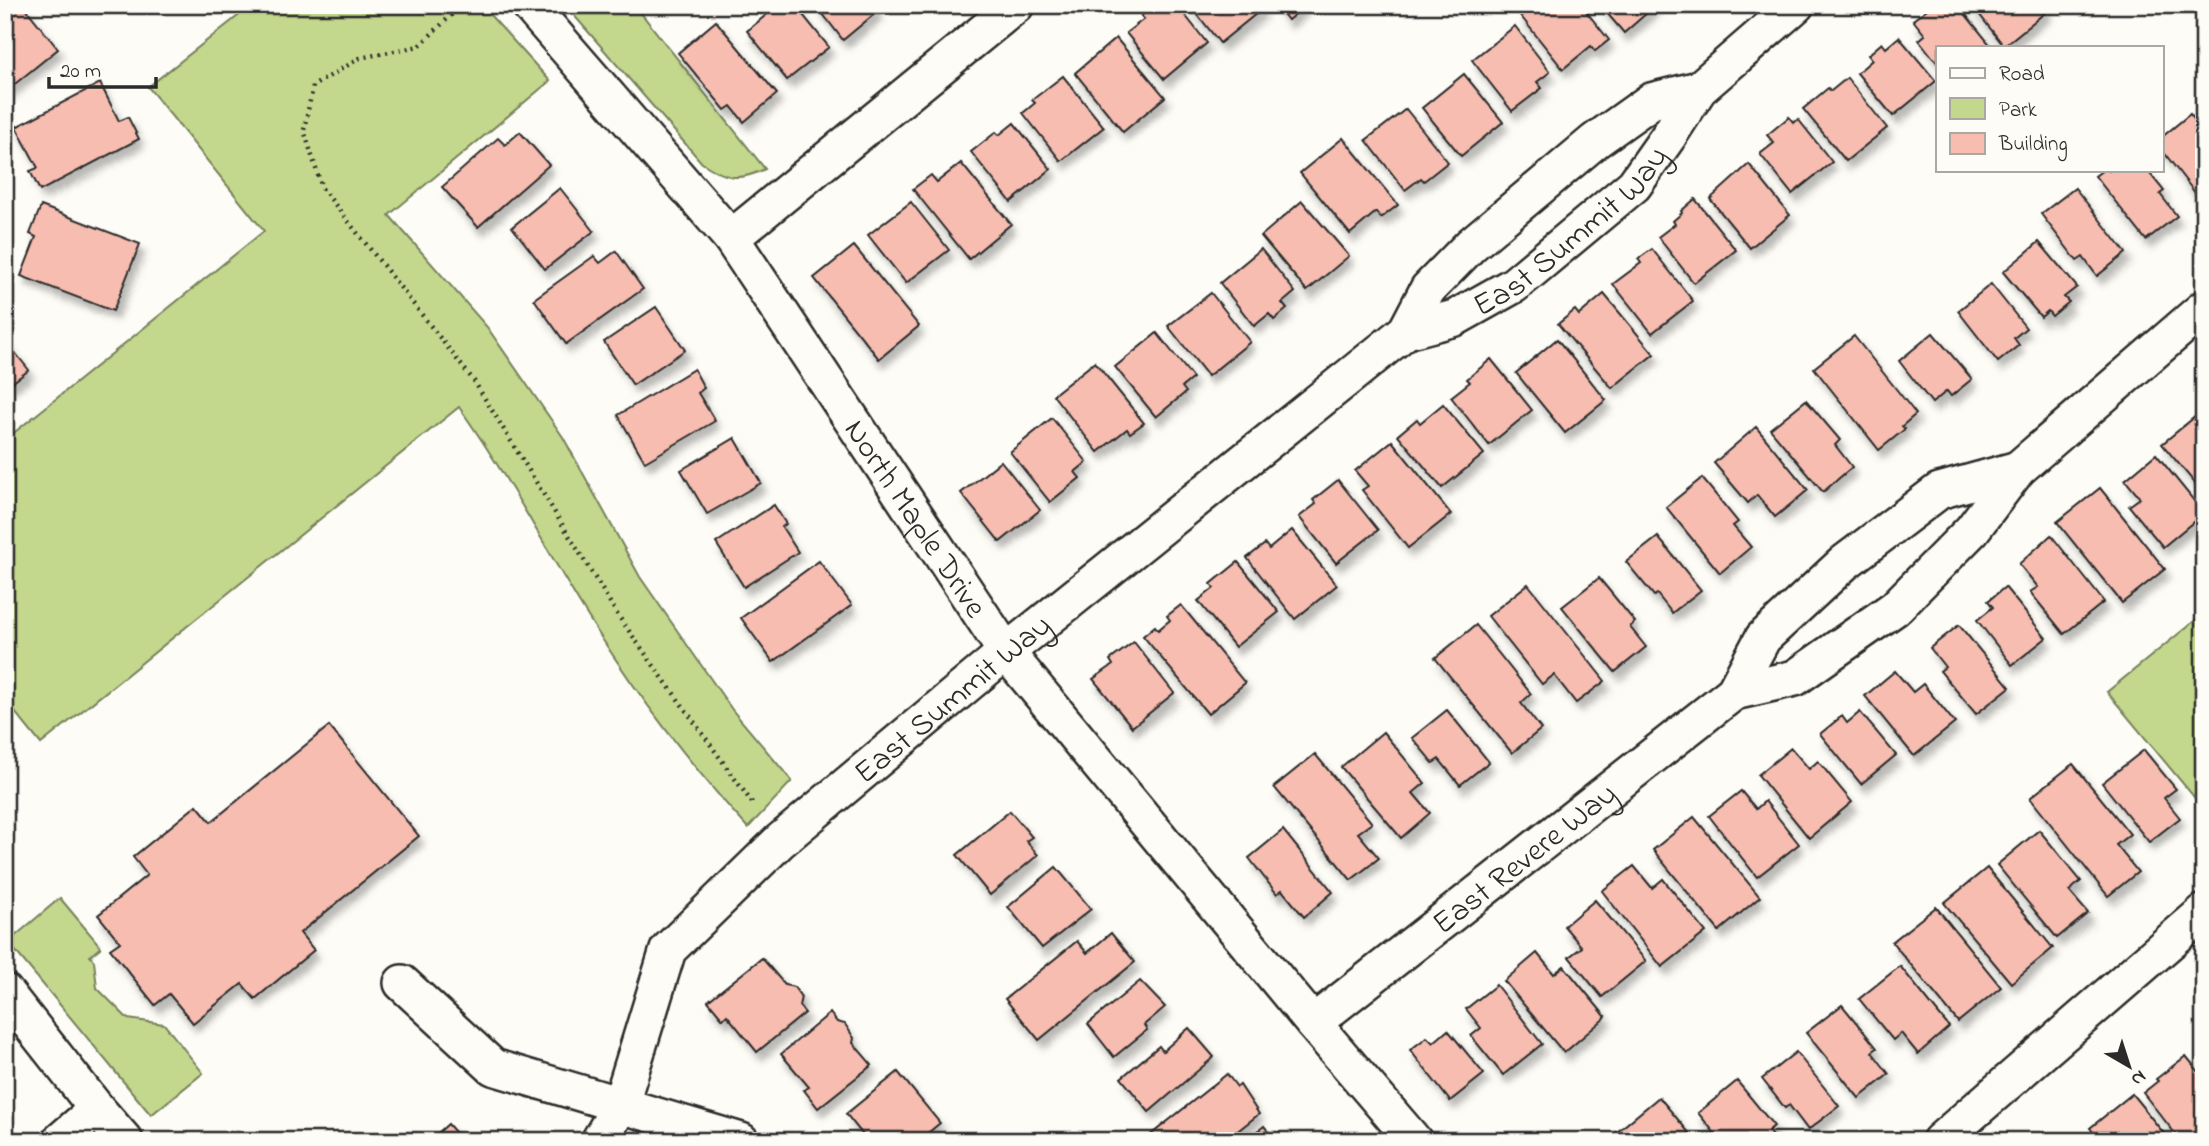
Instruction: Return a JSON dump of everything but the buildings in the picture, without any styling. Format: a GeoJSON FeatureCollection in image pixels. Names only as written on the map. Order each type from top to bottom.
{"type":"FeatureCollection","features":[{"type":"Feature","properties":{"kind":"street","name":"North Maple Drive"},"geometry":{"type":"LineString","coordinates":[[528,5],[731,238],[1006,652],[1312,1023],[1414,1141]]}},
{"type":"Feature","properties":{"kind":"street"},"geometry":{"type":"LineString","coordinates":[[731,238],[1016,5]]}},
{"type":"Feature","properties":{"kind":"street","name":"East Summit Way"},"geometry":{"type":"LineString","coordinates":[[1406,331],[1455,318],[1514,285],[1634,185],[1699,89],[1796,5]]}},
{"type":"Feature","properties":{"kind":"street","name":"East Summit Way"},"geometry":{"type":"LineString","coordinates":[[599,1141],[620,1106],[668,950],[780,841],[1006,652],[1406,331],[1428,289],[1471,244],[1595,141],[1651,101],[1699,89]]}},
{"type":"Feature","properties":{"kind":"street","name":"East Revere Way"},"geometry":{"type":"LineString","coordinates":[[1734,692],[1795,678],[1895,608],[1972,530],[2018,469],[2204,308]]}},
{"type":"Feature","properties":{"kind":"street","name":"East Revere Way"},"geometry":{"type":"LineString","coordinates":[[1312,1023],[1734,692],[1763,638],[1844,563],[1939,491],[2018,469]]}},
{"type":"Feature","properties":{"kind":"street"},"geometry":{"type":"LineString","coordinates":[[1940,1141],[2204,912]]}},
{"type":"Feature","properties":{"kind":"street"},"geometry":{"type":"LineString","coordinates":[[402,983],[493,1068],[741,1141]]}},
{"type":"Feature","properties":{"kind":"street"},"geometry":{"type":"LineString","coordinates":[[5,992],[97,1110],[125,1141]]}},
{"type":"Feature","properties":{"kind":"street"},"geometry":{"type":"LineString","coordinates":[[60,1141],[97,1110]]}},
{"type":"Feature","properties":{"kind":"path"},"geometry":{"type":"LineString","coordinates":[[462,5],[419,46],[360,58],[313,86],[304,130],[322,188],[474,381],[619,617],[753,804]]}},
{"type":"Feature","properties":{"kind":"green space"},"geometry":{"type":"Polygon","coordinates":[[[252,5],[481,5],[550,81],[389,215],[487,327],[563,437],[640,577],[733,711],[792,781],[748,828],[673,739],[628,677],[585,612],[501,470],[459,407],[41,744],[5,700],[5,440],[264,231],[148,87],[252,5]]]}},
{"type":"Feature","properties":{"kind":"green space"},"geometry":{"type":"Polygon","coordinates":[[[565,5],[649,5],[641,13],[765,169],[747,176],[733,177],[719,173],[702,163],[565,5]]]}},
{"type":"Feature","properties":{"kind":"green space"},"geometry":{"type":"Polygon","coordinates":[[[2204,613],[2204,809],[2107,692],[2204,613]]]}},
{"type":"Feature","properties":{"kind":"green space"},"geometry":{"type":"Polygon","coordinates":[[[60,898],[101,947],[90,956],[94,961],[97,988],[128,1019],[164,1024],[203,1073],[151,1115],[8,942],[60,898]]]}}]}
